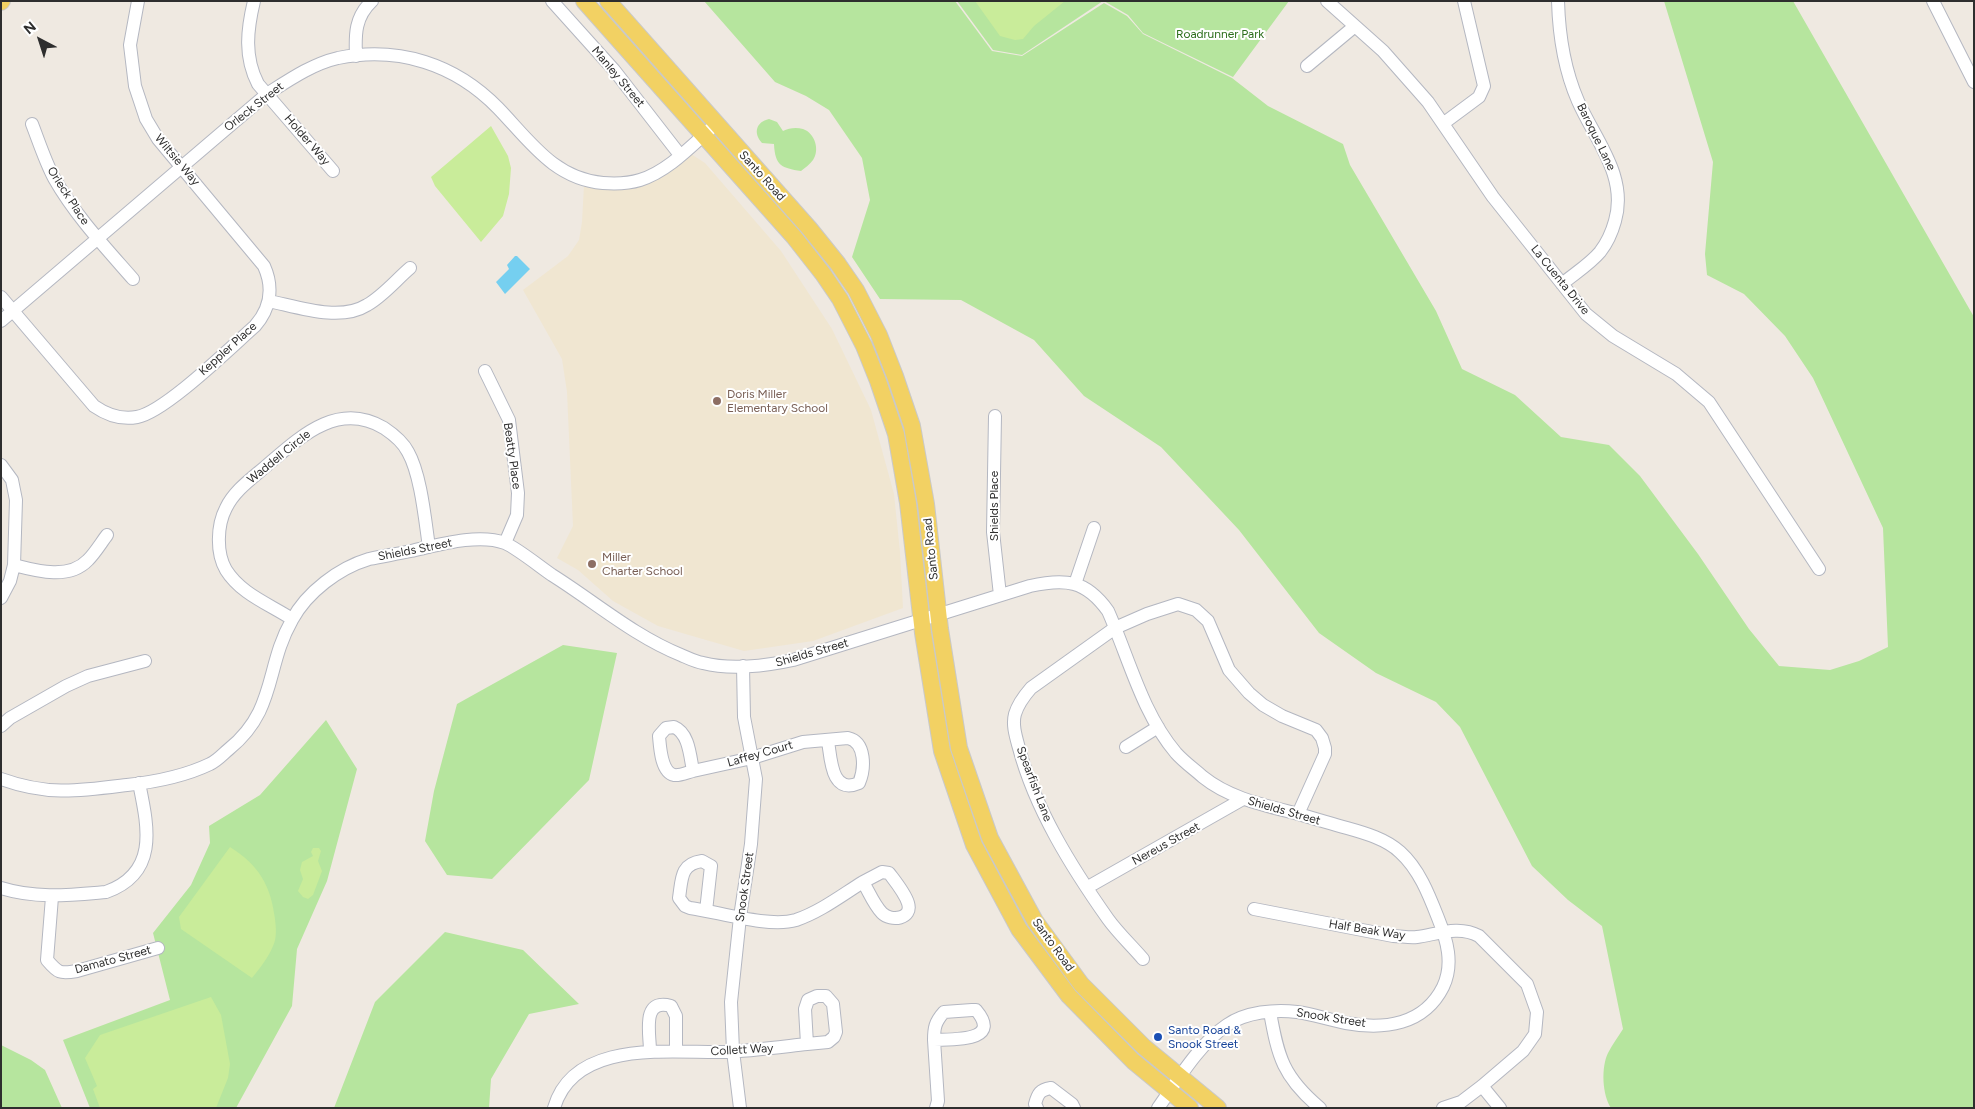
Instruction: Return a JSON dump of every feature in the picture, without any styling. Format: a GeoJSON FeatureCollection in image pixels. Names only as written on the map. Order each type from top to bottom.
{"type":"FeatureCollection","features":[{"type":"Feature","properties":{"kind":"main road","name":"Santo Road"},"geometry":{"type":"LineString","coordinates":[[584,1],[794,237],[840,299],[864,346],[896,434],[908,503],[921,620],[942,751],[974,845],[1019,929],[1069,996],[1133,1061],[1190,1108]]}},
{"type":"Feature","properties":{"kind":"main road","name":"Santo Road"},"geometry":{"type":"LineString","coordinates":[[608,1],[809,228],[856,290],[879,335],[912,426],[926,504],[938,615],[959,748],[990,838],[1035,921],[1081,984],[1144,1047],[1218,1108]]}},
{"type":"Feature","properties":{"kind":"street","name":"Wiltsie Way"},"geometry":{"type":"LineString","coordinates":[[138,1],[130,45],[138,97],[151,129],[260,260],[269,280],[269,301]]}},
{"type":"Feature","properties":{"kind":"street","name":"Holder Way"},"geometry":{"type":"LineString","coordinates":[[254,1],[248,37],[249,59],[258,84],[333,170]]}},
{"type":"Feature","properties":{"kind":"street"},"geometry":{"type":"LineString","coordinates":[[356,56],[355,32],[358,20],[372,1]]}},
{"type":"Feature","properties":{"kind":"street","name":"Manley Street"},"geometry":{"type":"LineString","coordinates":[[552,1],[614,70],[680,155]]}},
{"type":"Feature","properties":{"kind":"street","name":"La Cuenta Drive"},"geometry":{"type":"LineString","coordinates":[[1327,1],[1383,51],[1428,102],[1493,197],[1586,314],[1613,336],[1676,374],[1709,402],[1819,569]]}},
{"type":"Feature","properties":{"kind":"street"},"geometry":{"type":"LineString","coordinates":[[1444,123],[1480,97],[1484,86],[1464,1]]}},
{"type":"Feature","properties":{"kind":"street","name":"Baroque Lane"},"geometry":{"type":"LineString","coordinates":[[1558,1],[1559,32],[1565,62],[1578,101],[1612,167],[1619,197],[1618,209],[1611,233],[1600,252],[1562,284]]}},
{"type":"Feature","properties":{"kind":"street"},"geometry":{"type":"LineString","coordinates":[[1933,1],[1974,82]]}},
{"type":"Feature","properties":{"kind":"street"},"geometry":{"type":"LineString","coordinates":[[1308,66],[1355,26]]}},
{"type":"Feature","properties":{"kind":"street","name":"Orleck Street"},"geometry":{"type":"LineString","coordinates":[[1,320],[267,94],[299,74],[337,59],[356,56],[393,55],[416,58],[444,69],[470,84],[497,107],[547,160],[574,176],[594,183],[621,184],[640,180],[661,171],[716,124]]}},
{"type":"Feature","properties":{"kind":"street","name":"Orleck Place"},"geometry":{"type":"LineString","coordinates":[[32,124],[54,179],[97,238],[133,279]]}},
{"type":"Feature","properties":{"kind":"street"},"geometry":{"type":"LineString","coordinates":[[269,301],[330,313],[347,313],[368,304],[410,268]]}},
{"type":"Feature","properties":{"kind":"street","name":"Keppler Place"},"geometry":{"type":"LineString","coordinates":[[1,297],[74,380],[94,406],[107,414],[131,418],[157,409],[188,384],[255,326],[264,314],[269,301]]}},
{"type":"Feature","properties":{"kind":"street","name":"Beatty Place"},"geometry":{"type":"LineString","coordinates":[[484,371],[509,420],[518,515],[505,543]]}},
{"type":"Feature","properties":{"kind":"street","name":"Shields Place"},"geometry":{"type":"LineString","coordinates":[[995,416],[993,532],[1000,595]]}},
{"type":"Feature","properties":{"kind":"street","name":"Waddell Circle"},"geometry":{"type":"LineString","coordinates":[[292,619],[244,591],[226,569],[219,545],[220,528],[226,507],[239,490],[291,445],[317,426],[337,419],[361,419],[375,423],[398,439],[408,450],[415,466],[429,547]]}},
{"type":"Feature","properties":{"kind":"street"},"geometry":{"type":"LineString","coordinates":[[1,465],[12,480],[16,500],[14,565],[10,580],[1,598]]}},
{"type":"Feature","properties":{"kind":"street"},"geometry":{"type":"LineString","coordinates":[[1075,584],[1094,528]]}},
{"type":"Feature","properties":{"kind":"street"},"geometry":{"type":"LineString","coordinates":[[14,565],[55,572],[73,572],[88,561],[107,535]]}},
{"type":"Feature","properties":{"kind":"street","name":"Shields Street"},"geometry":{"type":"LineString","coordinates":[[1,779],[24,788],[54,792],[78,791],[139,784],[183,774],[212,763],[242,739],[254,724],[264,705],[283,640],[292,619],[317,589],[347,568],[368,560],[429,547],[468,540],[505,543],[633,630],[664,648],[704,664],[768,665],[793,660],[1000,595],[1043,583],[1060,581],[1087,588],[1100,600],[1108,611],[1148,708],[1158,727],[1177,754],[1206,779],[1243,800],[1373,836],[1399,851],[1418,875],[1444,932]]}},
{"type":"Feature","properties":{"kind":"street","name":"Spearfish Lane"},"geometry":{"type":"LineString","coordinates":[[1143,959],[1109,920],[1058,840],[1044,812],[1021,755],[1015,730],[1015,715],[1021,700],[1030,688],[1116,628],[1170,605],[1178,604],[1196,610],[1208,621],[1229,670],[1249,693],[1263,705],[1282,716],[1316,730],[1322,738],[1325,748],[1324,754],[1298,814]]}},
{"type":"Feature","properties":{"kind":"street"},"geometry":{"type":"LineString","coordinates":[[1,726],[10,718],[66,686],[88,676],[145,660]]}},
{"type":"Feature","properties":{"kind":"street","name":"Snook Street"},"geometry":{"type":"LineString","coordinates":[[740,1108],[733,1052],[732,1002],[740,917],[756,799],[756,779],[744,717],[743,666]]}},
{"type":"Feature","properties":{"kind":"street"},"geometry":{"type":"LineString","coordinates":[[1126,748],[1158,727]]}},
{"type":"Feature","properties":{"kind":"street","name":"Laffey Court"},"geometry":{"type":"LineString","coordinates":[[693,771],[752,758],[797,743],[828,741]]}},
{"type":"Feature","properties":{"kind":"street"},"geometry":{"type":"LineString","coordinates":[[1,888],[18,893],[52,897],[106,892],[114,890],[131,878],[145,855],[147,844],[148,827],[139,784]]}},
{"type":"Feature","properties":{"kind":"street","name":"Nereus Street"},"geometry":{"type":"LineString","coordinates":[[1088,887],[1243,800]]}},
{"type":"Feature","properties":{"kind":"street"},"geometry":{"type":"LineString","coordinates":[[706,910],[773,922],[795,920],[809,914],[863,882]]}},
{"type":"Feature","properties":{"kind":"street","name":"Damato Street"},"geometry":{"type":"LineString","coordinates":[[52,897],[47,960],[56,970],[64,973],[77,971],[158,948]]}},
{"type":"Feature","properties":{"kind":"street","name":"Half Beak Way"},"geometry":{"type":"LineString","coordinates":[[1254,909],[1393,936],[1415,937],[1456,930],[1470,931],[1480,936],[1527,984],[1537,1012],[1535,1034],[1524,1051],[1461,1102],[1443,1108]]}},
{"type":"Feature","properties":{"kind":"street","name":"Snook Street"},"geometry":{"type":"LineString","coordinates":[[1158,1108],[1186,1068],[1215,1035],[1228,1024],[1249,1015],[1270,1012],[1296,1012],[1348,1023],[1380,1025],[1395,1024],[1426,1011],[1436,1001],[1448,977],[1449,962],[1444,932]]}},
{"type":"Feature","properties":{"kind":"street"},"geometry":{"type":"LineString","coordinates":[[650,1051],[650,1012],[654,1006],[662,1004],[671,1006],[676,1016],[676,1052]]}},
{"type":"Feature","properties":{"kind":"street"},"geometry":{"type":"LineString","coordinates":[[1270,1012],[1281,1059],[1288,1073],[1297,1088],[1320,1108]]}},
{"type":"Feature","properties":{"kind":"street"},"geometry":{"type":"LineString","coordinates":[[934,1040],[938,1101],[936,1108]]}},
{"type":"Feature","properties":{"kind":"street","name":"Collett Way"},"geometry":{"type":"LineString","coordinates":[[554,1108],[557,1099],[570,1080],[604,1059],[622,1054],[650,1051],[733,1052],[807,1044]]}},
{"type":"Feature","properties":{"kind":"street"},"geometry":{"type":"LineString","coordinates":[[1482,1086],[1500,1108]]}},
{"type":"Feature","properties":{"kind":"street"},"geometry":{"type":"LineString","coordinates":[[1037,1108],[1035,1104],[1037,1094],[1042,1089],[1051,1088],[1072,1104],[1074,1108]]}},
{"type":"Feature","properties":{"kind":"shaded area","name":"Doris Miller Elementary School"},"geometry":{"type":"Polygon","coordinates":[[[691,154],[705,163],[781,251],[832,329],[871,410],[894,494],[903,608],[813,641],[744,651],[658,626],[613,601],[578,570],[557,558],[573,526],[567,392],[562,359],[523,290],[568,256],[579,240],[584,185],[652,182],[691,154]]]}},
{"type":"Feature","properties":{"kind":"green space"},"geometry":{"type":"Polygon","coordinates":[[[704,1],[955,1],[992,51],[1022,56],[1104,3],[1127,16],[1143,34],[1232,78],[1268,106],[1343,144],[1350,165],[1436,311],[1462,369],[1515,395],[1561,437],[1609,445],[1640,476],[1698,554],[1749,629],[1779,666],[1830,670],[1859,661],[1888,647],[1883,528],[1813,378],[1785,336],[1744,294],[1707,275],[1705,254],[1713,162],[1664,1],[1793,1],[1974,317],[1974,1108],[1611,1108],[1604,1089],[1604,1066],[1608,1053],[1623,1029],[1602,926],[1568,900],[1532,866],[1460,727],[1436,702],[1376,673],[1319,633],[1239,530],[1161,447],[1084,396],[1034,340],[961,300],[880,299],[852,257],[870,200],[862,158],[829,110],[806,96],[775,82],[704,1]]]}},
{"type":"Feature","properties":{"kind":"green space"},"geometry":{"type":"Polygon","coordinates":[[[957,1],[1103,1],[1022,55],[993,50],[957,1]]]}},
{"type":"Feature","properties":{"kind":"green space"},"geometry":{"type":"Polygon","coordinates":[[[975,1],[1065,1],[1034,26],[1023,39],[1015,40],[1000,36],[975,1]]]}},
{"type":"Feature","properties":{"kind":"green space","name":"Roadrunner Park"},"geometry":{"type":"Polygon","coordinates":[[[1104,1],[1289,1],[1233,77],[1143,33],[1128,15],[1104,1]]]}},
{"type":"Feature","properties":{"kind":"green space"},"geometry":{"type":"Polygon","coordinates":[[[769,119],[777,122],[783,131],[800,128],[811,134],[816,147],[815,156],[801,171],[789,169],[781,165],[776,157],[774,144],[762,143],[759,139],[757,128],[765,120],[769,119]]]}},
{"type":"Feature","properties":{"kind":"green space"},"geometry":{"type":"Polygon","coordinates":[[[491,126],[508,156],[511,168],[509,194],[503,216],[481,242],[435,186],[431,177],[491,126]]]}},
{"type":"Feature","properties":{"kind":"green space"},"geometry":{"type":"Polygon","coordinates":[[[563,645],[617,653],[589,780],[492,879],[447,875],[425,841],[434,791],[457,704],[563,645]]]}},
{"type":"Feature","properties":{"kind":"green space"},"geometry":{"type":"Polygon","coordinates":[[[326,720],[357,769],[327,881],[297,949],[292,1006],[236,1108],[90,1108],[63,1040],[170,1000],[153,933],[191,885],[210,843],[209,826],[260,795],[326,720]]]}},
{"type":"Feature","properties":{"kind":"green space"},"geometry":{"type":"Polygon","coordinates":[[[230,847],[249,861],[262,877],[267,886],[273,907],[276,929],[274,943],[266,959],[252,978],[181,929],[179,917],[230,847]]]}},
{"type":"Feature","properties":{"kind":"green space"},"geometry":{"type":"Polygon","coordinates":[[[313,848],[319,848],[321,851],[318,861],[322,871],[313,895],[308,899],[303,897],[298,891],[303,879],[300,870],[302,862],[313,856],[311,852],[313,848]]]}},
{"type":"Feature","properties":{"kind":"green space"},"geometry":{"type":"Polygon","coordinates":[[[445,932],[523,950],[579,1004],[529,1014],[491,1079],[489,1108],[334,1108],[375,1002],[445,932]]]}},
{"type":"Feature","properties":{"kind":"green space"},"geometry":{"type":"Polygon","coordinates":[[[211,997],[221,1015],[230,1064],[228,1078],[216,1108],[100,1108],[93,1089],[97,1086],[85,1058],[100,1035],[211,997]]]}},
{"type":"Feature","properties":{"kind":"green space"},"geometry":{"type":"Polygon","coordinates":[[[1,1045],[31,1060],[45,1070],[62,1108],[1,1108],[1,1045]]]}},
{"type":"Feature","properties":{"kind":"water"},"geometry":{"type":"Polygon","coordinates":[[[515,256],[530,269],[505,294],[496,282],[509,269],[507,265],[515,256]]]}},
{"type":"Feature","properties":{"kind":"place","name":"Doris Miller Elementary School"},"geometry":{"type":"Point","coordinates":[717,401]}},
{"type":"Feature","properties":{"kind":"place","name":"Miller Charter School"},"geometry":{"type":"Point","coordinates":[592,564]}},
{"type":"Feature","properties":{"kind":"place","name":"Santo Road & Snook Street"},"geometry":{"type":"Point","coordinates":[1158,1037]}}]}
